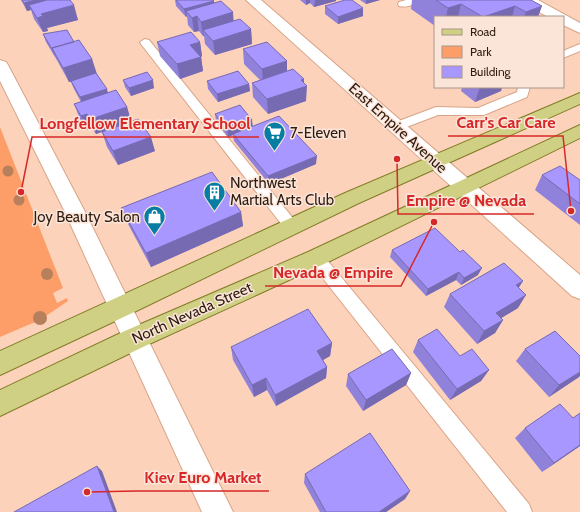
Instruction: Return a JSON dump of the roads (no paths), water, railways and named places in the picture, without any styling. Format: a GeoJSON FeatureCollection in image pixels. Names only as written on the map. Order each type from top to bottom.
{"type":"FeatureCollection","features":[{"type":"Feature","properties":{"kind":"main road"},"geometry":{"type":"LineString","coordinates":[[0,363],[120,308],[291,226],[580,98]]}},
{"type":"Feature","properties":{"kind":"main road","name":"North Nevada Street"},"geometry":{"type":"LineString","coordinates":[[0,403],[136,338],[316,258],[580,132]]}},
{"type":"Feature","properties":{"kind":"street","name":"East Empire Avenue"},"geometry":{"type":"LineString","coordinates":[[253,0],[580,288]]}},
{"type":"Feature","properties":{"kind":"street"},"geometry":{"type":"LineString","coordinates":[[528,0],[557,16]]}},
{"type":"Feature","properties":{"kind":"street"},"geometry":{"type":"LineString","coordinates":[[564,20],[580,29]]}},
{"type":"Feature","properties":{"kind":"street"},"geometry":{"type":"LineString","coordinates":[[0,65],[73,208],[218,512]]}},
{"type":"Feature","properties":{"kind":"lane"},"geometry":{"type":"LineString","coordinates":[[403,4],[417,0]]}},
{"type":"Feature","properties":{"kind":"lane"},"geometry":{"type":"LineString","coordinates":[[145,42],[291,226]]}},
{"type":"Feature","properties":{"kind":"lane"},"geometry":{"type":"LineString","coordinates":[[564,55],[580,47]]}},
{"type":"Feature","properties":{"kind":"lane"},"geometry":{"type":"LineString","coordinates":[[396,127],[436,111],[480,112],[523,94],[524,88]]}},
{"type":"Feature","properties":{"kind":"lane"},"geometry":{"type":"LineString","coordinates":[[316,258],[521,512]]}},
{"type":"Feature","properties":{"kind":"place","name":"7-Eleven"},"geometry":{"type":"Point","coordinates":[274,152]}},
{"type":"Feature","properties":{"kind":"place","name":"Empire @ Nevada"},"geometry":{"type":"Point","coordinates":[397,159]}},
{"type":"Feature","properties":{"kind":"place","name":"Longfellow Elementary School"},"geometry":{"type":"Point","coordinates":[21,192]}},
{"type":"Feature","properties":{"kind":"place","name":"Carr's Car Care"},"geometry":{"type":"Point","coordinates":[571,211]}},
{"type":"Feature","properties":{"kind":"place","name":"Northwest Martial Arts Club"},"geometry":{"type":"Point","coordinates":[215,212]}},
{"type":"Feature","properties":{"kind":"place","name":"Nevada @ Empire"},"geometry":{"type":"Point","coordinates":[434,222]}},
{"type":"Feature","properties":{"kind":"place","name":"Joy Beauty Salon"},"geometry":{"type":"Point","coordinates":[155,236]}},
{"type":"Feature","properties":{"kind":"place","name":"Kiev Euro Market"},"geometry":{"type":"Point","coordinates":[87,492]}}]}
